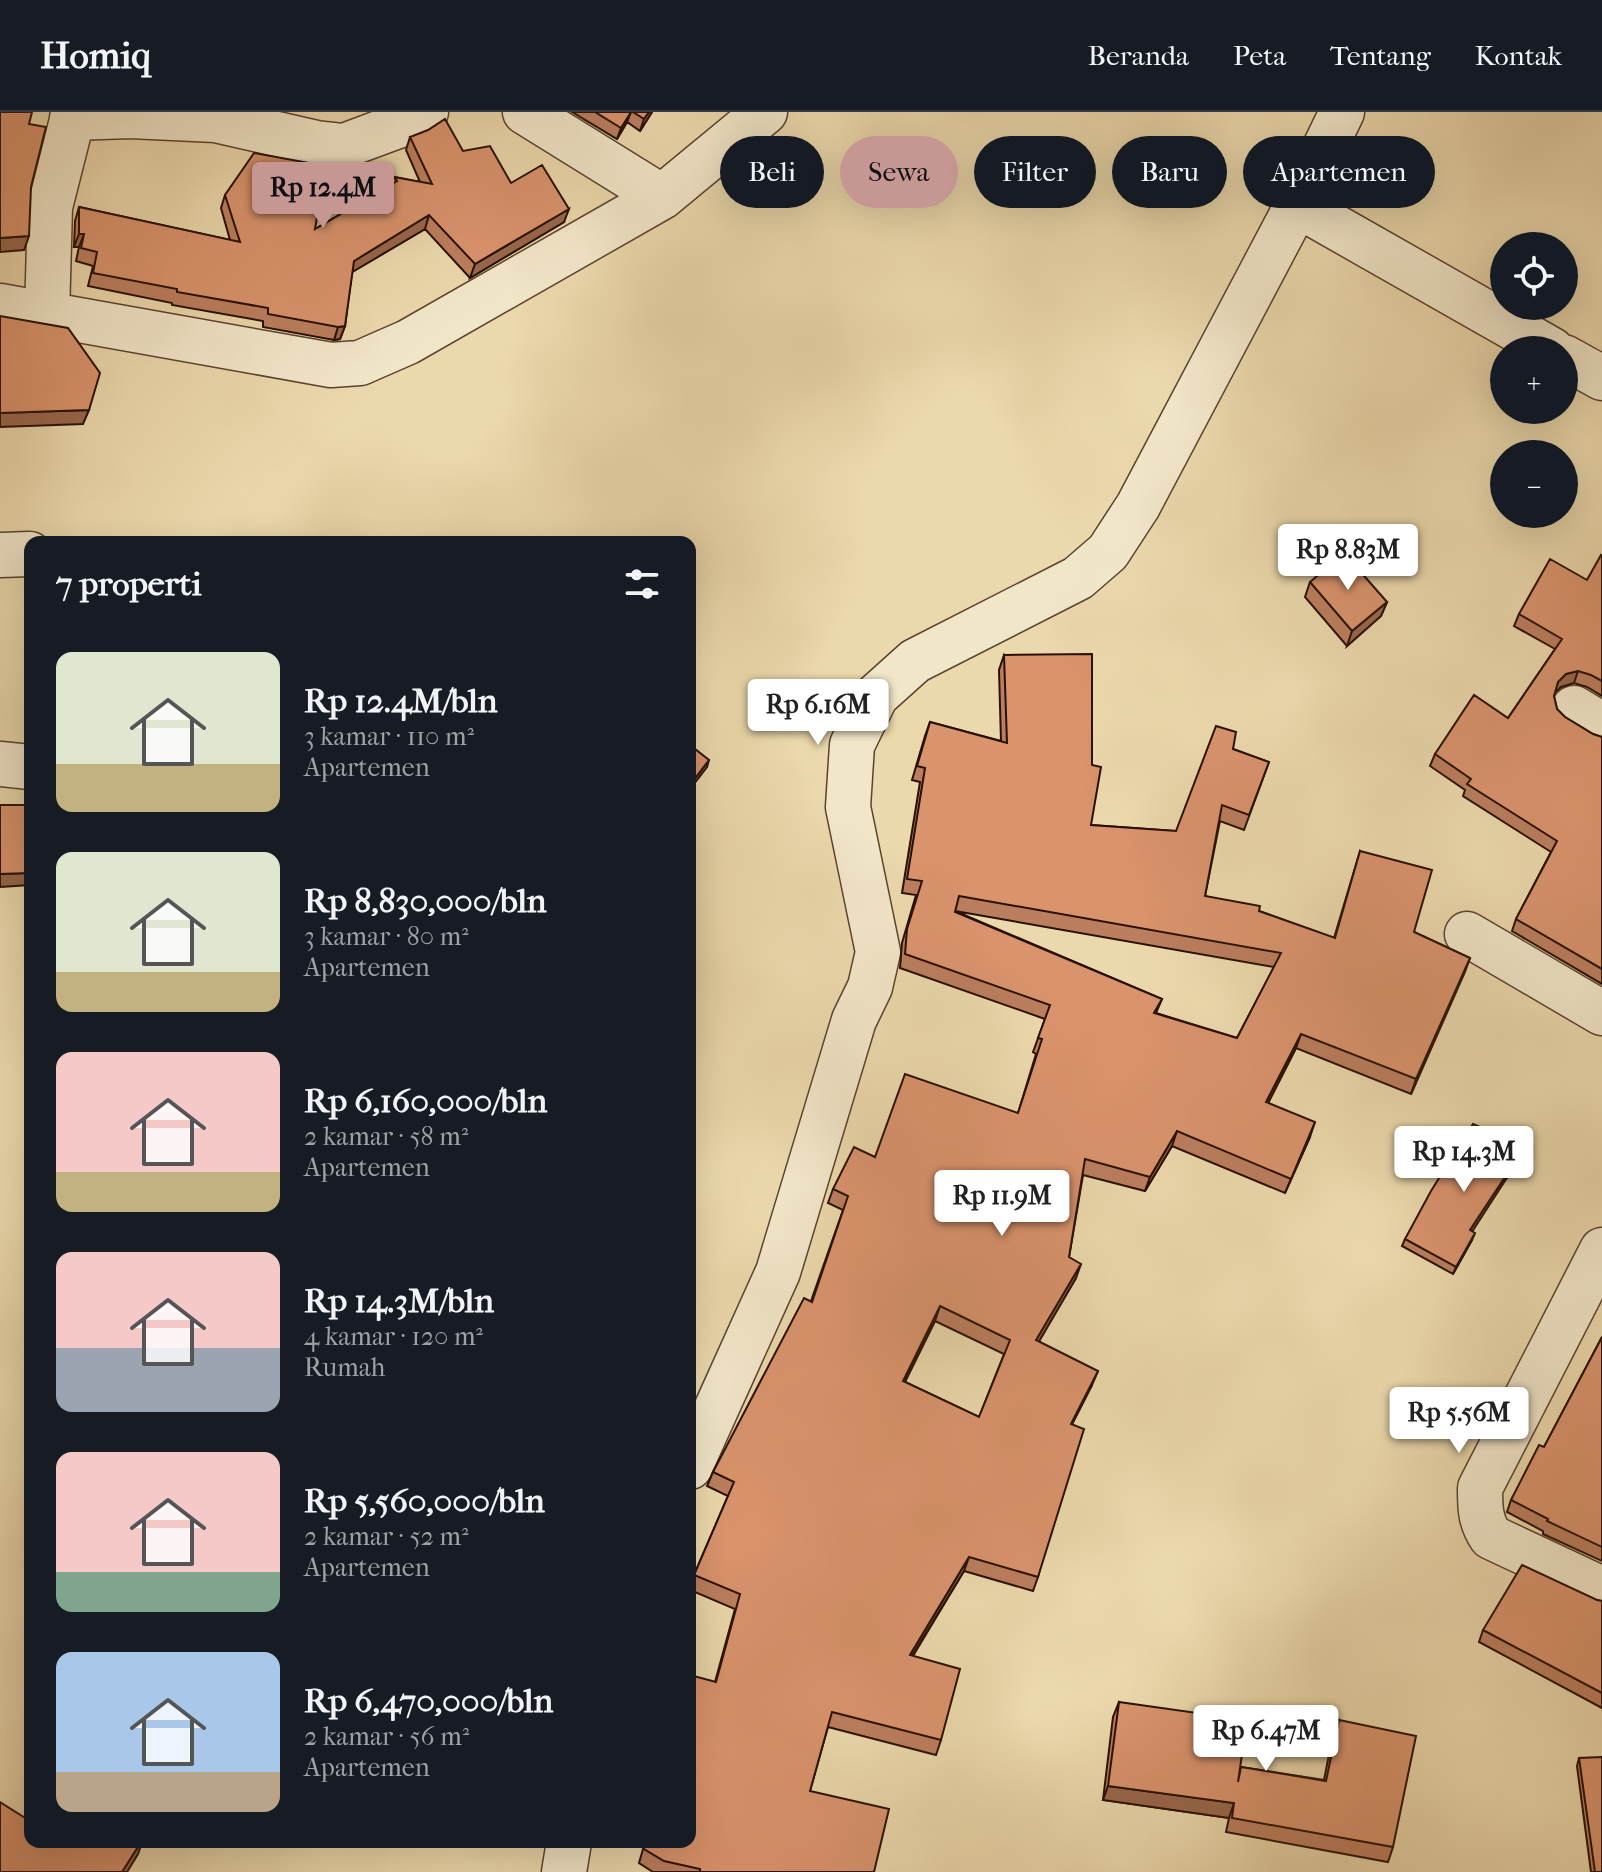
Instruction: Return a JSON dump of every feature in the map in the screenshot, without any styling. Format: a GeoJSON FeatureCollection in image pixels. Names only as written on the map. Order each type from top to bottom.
{"type":"FeatureCollection","features":[{"type":"Feature","properties":{"kind":"street"},"geometry":{"type":"LineString","coordinates":[[47,315],[50,207],[73,115],[216,120],[316,143],[344,146],[414,120],[426,112]]}},
{"type":"Feature","properties":{"kind":"street"},"geometry":{"type":"LineString","coordinates":[[525,112],[662,197]]}},
{"type":"Feature","properties":{"kind":"street"},"geometry":{"type":"LineString","coordinates":[[0,306],[331,365],[360,363],[408,342],[662,197],[765,112]]}},
{"type":"Feature","properties":{"kind":"street"},"geometry":{"type":"LineString","coordinates":[[1330,136],[1342,112]]}},
{"type":"Feature","properties":{"kind":"street"},"geometry":{"type":"LineString","coordinates":[[696,1454],[778,1272],[854,1020],[870,987],[878,952],[848,807],[852,745],[876,696],[915,661],[1078,578],[1108,552],[1138,506],[1295,208]]}},
{"type":"Feature","properties":{"kind":"street"},"geometry":{"type":"LineString","coordinates":[[1302,208],[1527,336]]}},
{"type":"Feature","properties":{"kind":"street"},"geometry":{"type":"LineString","coordinates":[[1578,365],[1602,378]]}},
{"type":"Feature","properties":{"kind":"street"},"geometry":{"type":"LineString","coordinates":[[0,555],[24,554]]}},
{"type":"Feature","properties":{"kind":"street"},"geometry":{"type":"LineString","coordinates":[[0,764],[24,766]]}},
{"type":"Feature","properties":{"kind":"street"},"geometry":{"type":"LineString","coordinates":[[1467,934],[1602,1013]]}},
{"type":"Feature","properties":{"kind":"street"},"geometry":{"type":"LineString","coordinates":[[1602,1250],[1480,1488],[1480,1512],[1491,1537],[1602,1589]]}},
{"type":"Feature","properties":{"kind":"street"},"geometry":{"type":"LineString","coordinates":[[564,1872],[568,1848]]}},
{"type":"Feature","properties":{"kind":"building"},"geometry":{"type":"Polygon","coordinates":[[[0,112],[32,112],[29,124],[46,127],[31,187],[29,236],[0,238],[0,112]]]}},
{"type":"Feature","properties":{"kind":"building"},"geometry":{"type":"Polygon","coordinates":[[[595,112],[631,112],[621,128],[595,112]]]}},
{"type":"Feature","properties":{"kind":"building"},"geometry":{"type":"Polygon","coordinates":[[[633,112],[649,112],[644,119],[633,112]]]}},
{"type":"Feature","properties":{"kind":"building"},"geometry":{"type":"Polygon","coordinates":[[[445,119],[463,151],[490,146],[511,183],[542,165],[569,209],[475,264],[429,215],[354,261],[345,326],[268,314],[268,308],[93,273],[97,252],[81,248],[84,234],[79,234],[79,207],[240,242],[225,195],[254,153],[326,166],[315,229],[397,181],[394,177],[432,184],[410,137],[445,119]]]}},
{"type":"Feature","properties":{"kind":"building"},"geometry":{"type":"Polygon","coordinates":[[[0,316],[68,328],[100,373],[89,410],[0,413],[0,316]]]}},
{"type":"Feature","properties":{"kind":"building"},"geometry":{"type":"Polygon","coordinates":[[[1344,553],[1387,602],[1352,631],[1310,582],[1344,553]]]}},
{"type":"Feature","properties":{"kind":"building"},"geometry":{"type":"Polygon","coordinates":[[[1601,555],[1602,681],[1578,671],[1566,674],[1558,682],[1554,696],[1557,709],[1565,717],[1602,737],[1602,969],[1516,919],[1557,841],[1467,784],[1471,779],[1435,754],[1474,695],[1508,718],[1562,639],[1519,614],[1550,559],[1587,580],[1601,555]]]}},
{"type":"Feature","properties":{"kind":"building"},"geometry":{"type":"Polygon","coordinates":[[[1092,654],[1092,765],[1101,767],[1091,825],[1176,831],[1216,726],[1236,732],[1233,749],[1269,762],[1249,815],[1222,805],[1205,896],[1260,906],[1259,911],[1335,938],[1360,851],[1432,870],[1414,932],[1470,958],[1416,1079],[1301,1034],[1266,1102],[1315,1122],[1291,1179],[1177,1131],[1150,1177],[1085,1159],[1069,1257],[1081,1264],[1036,1340],[1098,1371],[1071,1424],[1084,1429],[1038,1577],[969,1557],[910,1655],[960,1669],[941,1740],[832,1712],[810,1791],[889,1809],[874,1872],[700,1872],[700,1869],[664,1861],[644,1849],[696,1848],[696,1677],[716,1682],[740,1594],[696,1576],[734,1482],[713,1472],[804,1298],[812,1302],[848,1196],[833,1189],[854,1147],[875,1157],[905,1074],[1018,1113],[1042,1039],[1038,1038],[1050,1005],[905,954],[907,929],[922,881],[907,879],[925,768],[917,766],[930,722],[1007,743],[1004,655],[1092,654]],[[959,896],[955,912],[1162,999],[1154,1013],[1237,1038],[1281,953],[959,896]],[[940,1306],[903,1381],[979,1417],[1010,1340],[940,1306]]]}},
{"type":"Feature","properties":{"kind":"building"},"geometry":{"type":"Polygon","coordinates":[[[696,750],[709,760],[696,777],[696,750]]]}},
{"type":"Feature","properties":{"kind":"building"},"geometry":{"type":"Polygon","coordinates":[[[0,805],[24,805],[24,873],[0,874],[0,805]]]}},
{"type":"Feature","properties":{"kind":"building"},"geometry":{"type":"Polygon","coordinates":[[[1473,1124],[1530,1149],[1509,1171],[1470,1230],[1475,1233],[1456,1267],[1405,1239],[1473,1124]]]}},
{"type":"Feature","properties":{"kind":"building"},"geometry":{"type":"Polygon","coordinates":[[[1602,1337],[1602,1547],[1511,1500],[1539,1445],[1544,1447],[1602,1337]]]}},
{"type":"Feature","properties":{"kind":"building"},"geometry":{"type":"Polygon","coordinates":[[[1522,1565],[1602,1601],[1602,1693],[1483,1630],[1522,1565]]]}},
{"type":"Feature","properties":{"kind":"building"},"geometry":{"type":"Polygon","coordinates":[[[1119,1702],[1247,1720],[1238,1782],[1241,1767],[1326,1781],[1339,1720],[1416,1736],[1393,1847],[1232,1818],[1234,1803],[1108,1786],[1119,1702]]]}},
{"type":"Feature","properties":{"kind":"building"},"geometry":{"type":"Polygon","coordinates":[[[1602,1757],[1602,1872],[1595,1872],[1579,1758],[1602,1757]]]}},
{"type":"Feature","properties":{"kind":"building"},"geometry":{"type":"Polygon","coordinates":[[[0,1802],[24,1817],[24,1848],[137,1848],[122,1872],[0,1872],[0,1802]]]}}]}
